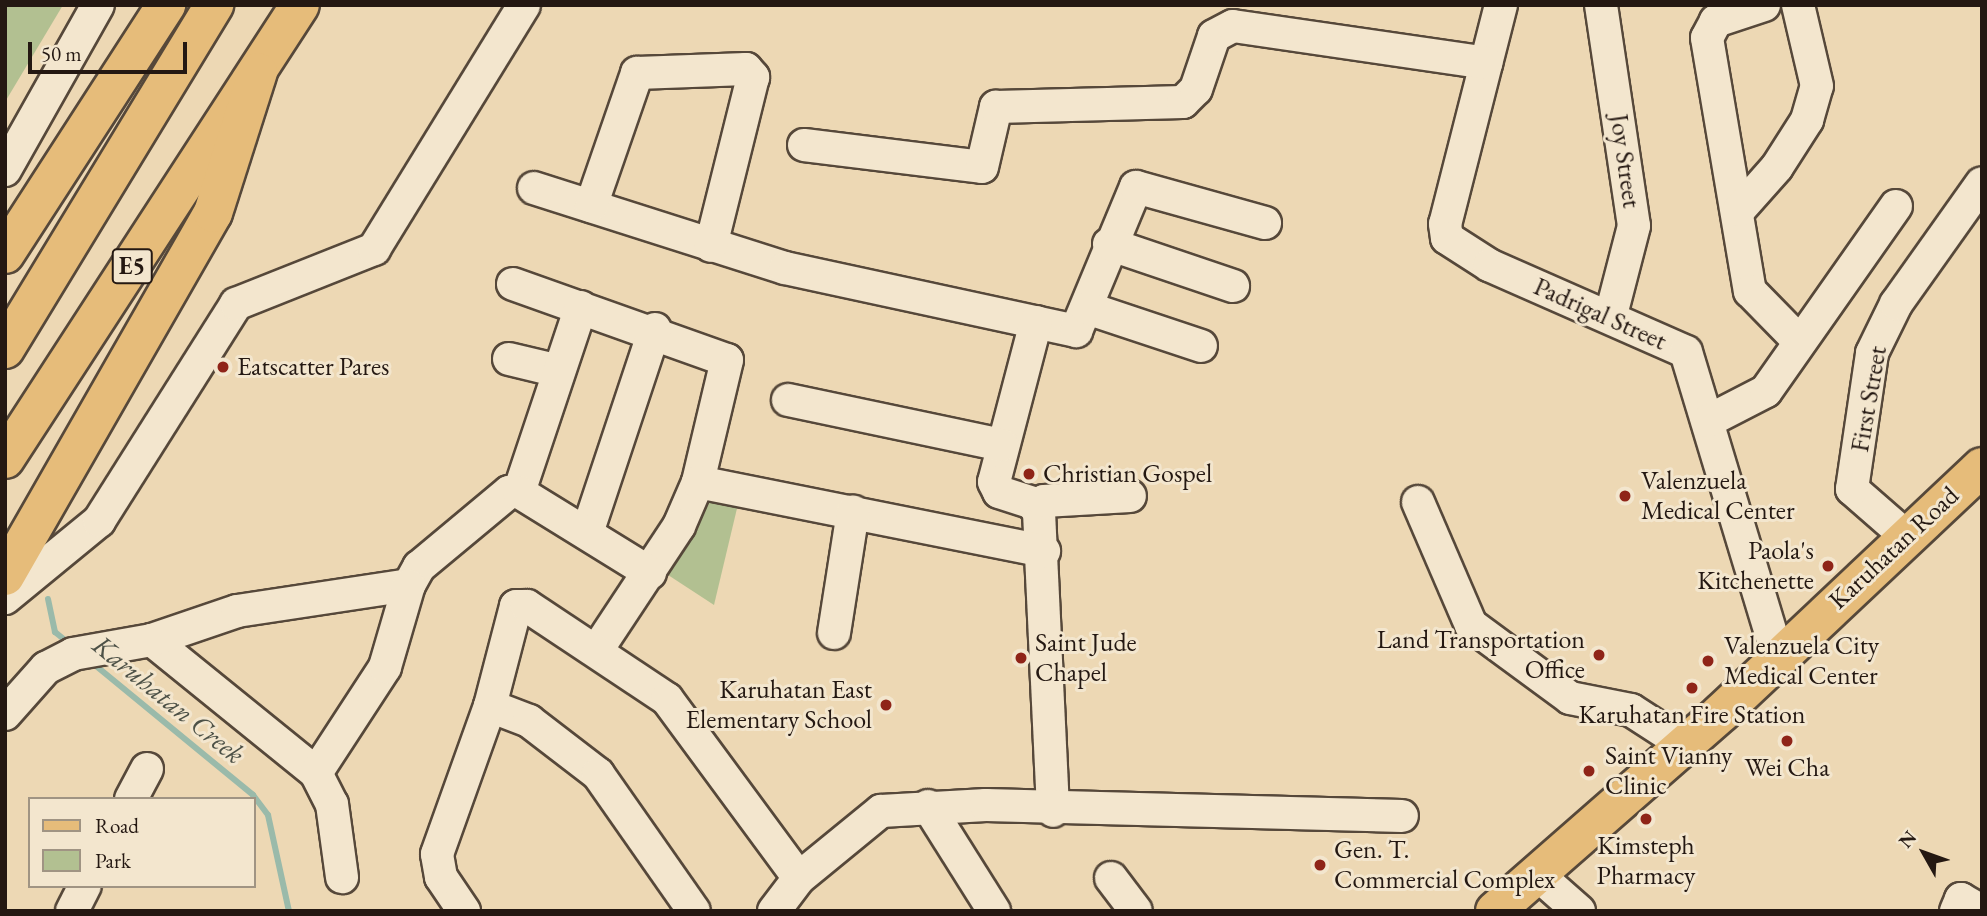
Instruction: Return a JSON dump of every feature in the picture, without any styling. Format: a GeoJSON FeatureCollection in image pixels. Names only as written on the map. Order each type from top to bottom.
{"type":"FeatureCollection","features":[{"type":"Feature","properties":{"kind":"main road"},"geometry":{"type":"LineString","coordinates":[[5,254],[166,5]]}},
{"type":"Feature","properties":{"kind":"main road","name":"E5"},"geometry":{"type":"LineString","coordinates":[[5,349],[214,5]]}},
{"type":"Feature","properties":{"kind":"main road","name":"E5"},"geometry":{"type":"LineString","coordinates":[[5,459],[300,5]]}},
{"type":"Feature","properties":{"kind":"main road"},"geometry":{"type":"LineString","coordinates":[[5,576],[213,212],[258,72]]}},
{"type":"Feature","properties":{"kind":"main road","name":"Karuhatan Road"},"geometry":{"type":"LineString","coordinates":[[1495,911],[1685,745],[1982,467]]}},
{"type":"Feature","properties":{"kind":"street"},"geometry":{"type":"LineString","coordinates":[[5,170],[98,5]]}},
{"type":"Feature","properties":{"kind":"street"},"geometry":{"type":"LineString","coordinates":[[5,598],[99,521],[236,304],[374,249],[524,5]]}},
{"type":"Feature","properties":{"kind":"street","name":"Padrigal Street"},"geometry":{"type":"LineString","coordinates":[[1501,5],[1444,224],[1447,238],[1489,265],[1612,316],[1686,352],[1779,656]]}},
{"type":"Feature","properties":{"kind":"street","name":"Joy Street"},"geometry":{"type":"LineString","coordinates":[[1601,5],[1633,204],[1612,316]]}},
{"type":"Feature","properties":{"kind":"street"},"geometry":{"type":"LineString","coordinates":[[1764,5],[1716,21],[1707,38],[1751,291],[1800,342]]}},
{"type":"Feature","properties":{"kind":"street"},"geometry":{"type":"LineString","coordinates":[[1739,210],[1792,143],[1817,86],[1798,5]]}},
{"type":"Feature","properties":{"kind":"street"},"geometry":{"type":"LineString","coordinates":[[804,145],[982,166],[996,107],[1183,102],[1196,89],[1214,36],[1233,26],[1486,63]]}},
{"type":"Feature","properties":{"kind":"street"},"geometry":{"type":"LineString","coordinates":[[591,206],[637,73],[747,69],[753,77],[711,246]]}},
{"type":"Feature","properties":{"kind":"street","name":"First Street"},"geometry":{"type":"LineString","coordinates":[[1907,537],[1852,489],[1872,353],[1896,304],[1982,183]]}},
{"type":"Feature","properties":{"kind":"street"},"geometry":{"type":"LineString","coordinates":[[534,188],[711,246],[1076,331],[1136,187],[1265,223]]}},
{"type":"Feature","properties":{"kind":"street"},"geometry":{"type":"LineString","coordinates":[[1708,421],[1766,391],[1896,206]]}},
{"type":"Feature","properties":{"kind":"street"},"geometry":{"type":"LineString","coordinates":[[1110,244],[1233,286]]}},
{"type":"Feature","properties":{"kind":"street"},"geometry":{"type":"LineString","coordinates":[[513,284],[655,329],[727,360],[698,482],[650,573],[597,650]]}},
{"type":"Feature","properties":{"kind":"street"},"geometry":{"type":"LineString","coordinates":[[519,492],[581,307]]}},
{"type":"Feature","properties":{"kind":"street"},"geometry":{"type":"LineString","coordinates":[[1087,309],[1201,346]]}},
{"type":"Feature","properties":{"kind":"street"},"geometry":{"type":"LineString","coordinates":[[1036,322],[1002,445],[995,489],[1036,507]]}},
{"type":"Feature","properties":{"kind":"street"},"geometry":{"type":"LineString","coordinates":[[587,534],[655,329]]}},
{"type":"Feature","properties":{"kind":"street"},"geometry":{"type":"LineString","coordinates":[[509,359],[559,371]]}},
{"type":"Feature","properties":{"kind":"street"},"geometry":{"type":"LineString","coordinates":[[788,400],[1002,445]]}},
{"type":"Feature","properties":{"kind":"street"},"geometry":{"type":"LineString","coordinates":[[698,482],[1044,551]]}},
{"type":"Feature","properties":{"kind":"street"},"geometry":{"type":"LineString","coordinates":[[316,773],[385,667],[409,585],[419,567],[497,499],[519,492],[650,573]]}},
{"type":"Feature","properties":{"kind":"street"},"geometry":{"type":"LineString","coordinates":[[1036,507],[1044,501],[1130,496]]}},
{"type":"Feature","properties":{"kind":"street"},"geometry":{"type":"LineString","coordinates":[[1418,502],[1472,625],[1570,698],[1631,710],[1685,745]]}},
{"type":"Feature","properties":{"kind":"street"},"geometry":{"type":"LineString","coordinates":[[1036,507],[1044,551],[1053,811]]}},
{"type":"Feature","properties":{"kind":"street"},"geometry":{"type":"LineString","coordinates":[[834,633],[853,511]]}},
{"type":"Feature","properties":{"kind":"street"},"geometry":{"type":"LineString","coordinates":[[5,713],[46,667],[83,652],[152,640],[237,611],[409,585]]}},
{"type":"Feature","properties":{"kind":"street"},"geometry":{"type":"LineString","coordinates":[[464,911],[441,877],[437,854],[490,706],[516,606],[527,606],[667,699],[799,878]]}},
{"type":"Feature","properties":{"kind":"street"},"geometry":{"type":"LineString","coordinates":[[152,640],[316,773],[332,803],[342,877]]}},
{"type":"Feature","properties":{"kind":"street"},"geometry":{"type":"LineString","coordinates":[[490,706],[529,722],[598,774],[694,911]]}},
{"type":"Feature","properties":{"kind":"street"},"geometry":{"type":"LineString","coordinates":[[132,797],[147,769]]}},
{"type":"Feature","properties":{"kind":"street"},"geometry":{"type":"LineString","coordinates":[[928,806],[994,911]]}},
{"type":"Feature","properties":{"kind":"street"},"geometry":{"type":"LineString","coordinates":[[774,911],[799,878],[881,811],[928,806],[1053,811],[1402,816]]}},
{"type":"Feature","properties":{"kind":"street"},"geometry":{"type":"LineString","coordinates":[[1537,874],[1579,911]]}},
{"type":"Feature","properties":{"kind":"street"},"geometry":{"type":"LineString","coordinates":[[1111,878],[1136,911]]}},
{"type":"Feature","properties":{"kind":"street"},"geometry":{"type":"LineString","coordinates":[[72,911],[84,888]]}},
{"type":"Feature","properties":{"kind":"green space"},"geometry":{"type":"Polygon","coordinates":[[[5,5],[63,5],[5,102],[5,5]]]}},
{"type":"Feature","properties":{"kind":"green space"},"geometry":{"type":"Polygon","coordinates":[[[709,491],[739,500],[714,605],[665,573],[709,491]]]}},
{"type":"Feature","properties":{"kind":"waterway","name":"Karuhatan Creek"},"geometry":{"type":"LineString","coordinates":[[48,599],[55,632],[71,645]]}},
{"type":"Feature","properties":{"kind":"waterway","name":"Karuhatan Creek"},"geometry":{"type":"LineString","coordinates":[[90,661],[254,797]]}},
{"type":"Feature","properties":{"kind":"waterway","name":"Karuhatan Creek"},"geometry":{"type":"LineString","coordinates":[[256,799],[268,815],[289,911]]}},
{"type":"Feature","properties":{"kind":"place","name":"Eatscatter Pares"},"geometry":{"type":"Point","coordinates":[223,367]}},
{"type":"Feature","properties":{"kind":"place","name":"Christian Gospel"},"geometry":{"type":"Point","coordinates":[1029,474]}},
{"type":"Feature","properties":{"kind":"place","name":"Valenzuela Medical Center"},"geometry":{"type":"Point","coordinates":[1625,496]}},
{"type":"Feature","properties":{"kind":"place","name":"Paola's Kitchenette"},"geometry":{"type":"Point","coordinates":[1828,566]}},
{"type":"Feature","properties":{"kind":"place","name":"Land Transportation Office"},"geometry":{"type":"Point","coordinates":[1599,655]}},
{"type":"Feature","properties":{"kind":"place","name":"Saint Jude Chapel"},"geometry":{"type":"Point","coordinates":[1021,658]}},
{"type":"Feature","properties":{"kind":"place","name":"Valenzuela City Medical Center"},"geometry":{"type":"Point","coordinates":[1708,661]}},
{"type":"Feature","properties":{"kind":"place","name":"Karuhatan Fire Station"},"geometry":{"type":"Point","coordinates":[1692,688]}},
{"type":"Feature","properties":{"kind":"place","name":"Karuhatan East Elementary School"},"geometry":{"type":"Point","coordinates":[886,705]}},
{"type":"Feature","properties":{"kind":"place","name":"Wei Cha"},"geometry":{"type":"Point","coordinates":[1787,741]}},
{"type":"Feature","properties":{"kind":"place","name":"Saint Vianny Clinic"},"geometry":{"type":"Point","coordinates":[1589,771]}},
{"type":"Feature","properties":{"kind":"place","name":"Kimsteph Pharmacy"},"geometry":{"type":"Point","coordinates":[1646,819]}},
{"type":"Feature","properties":{"kind":"place","name":"Gen. T. Commercial Complex"},"geometry":{"type":"Point","coordinates":[1320,865]}}]}
